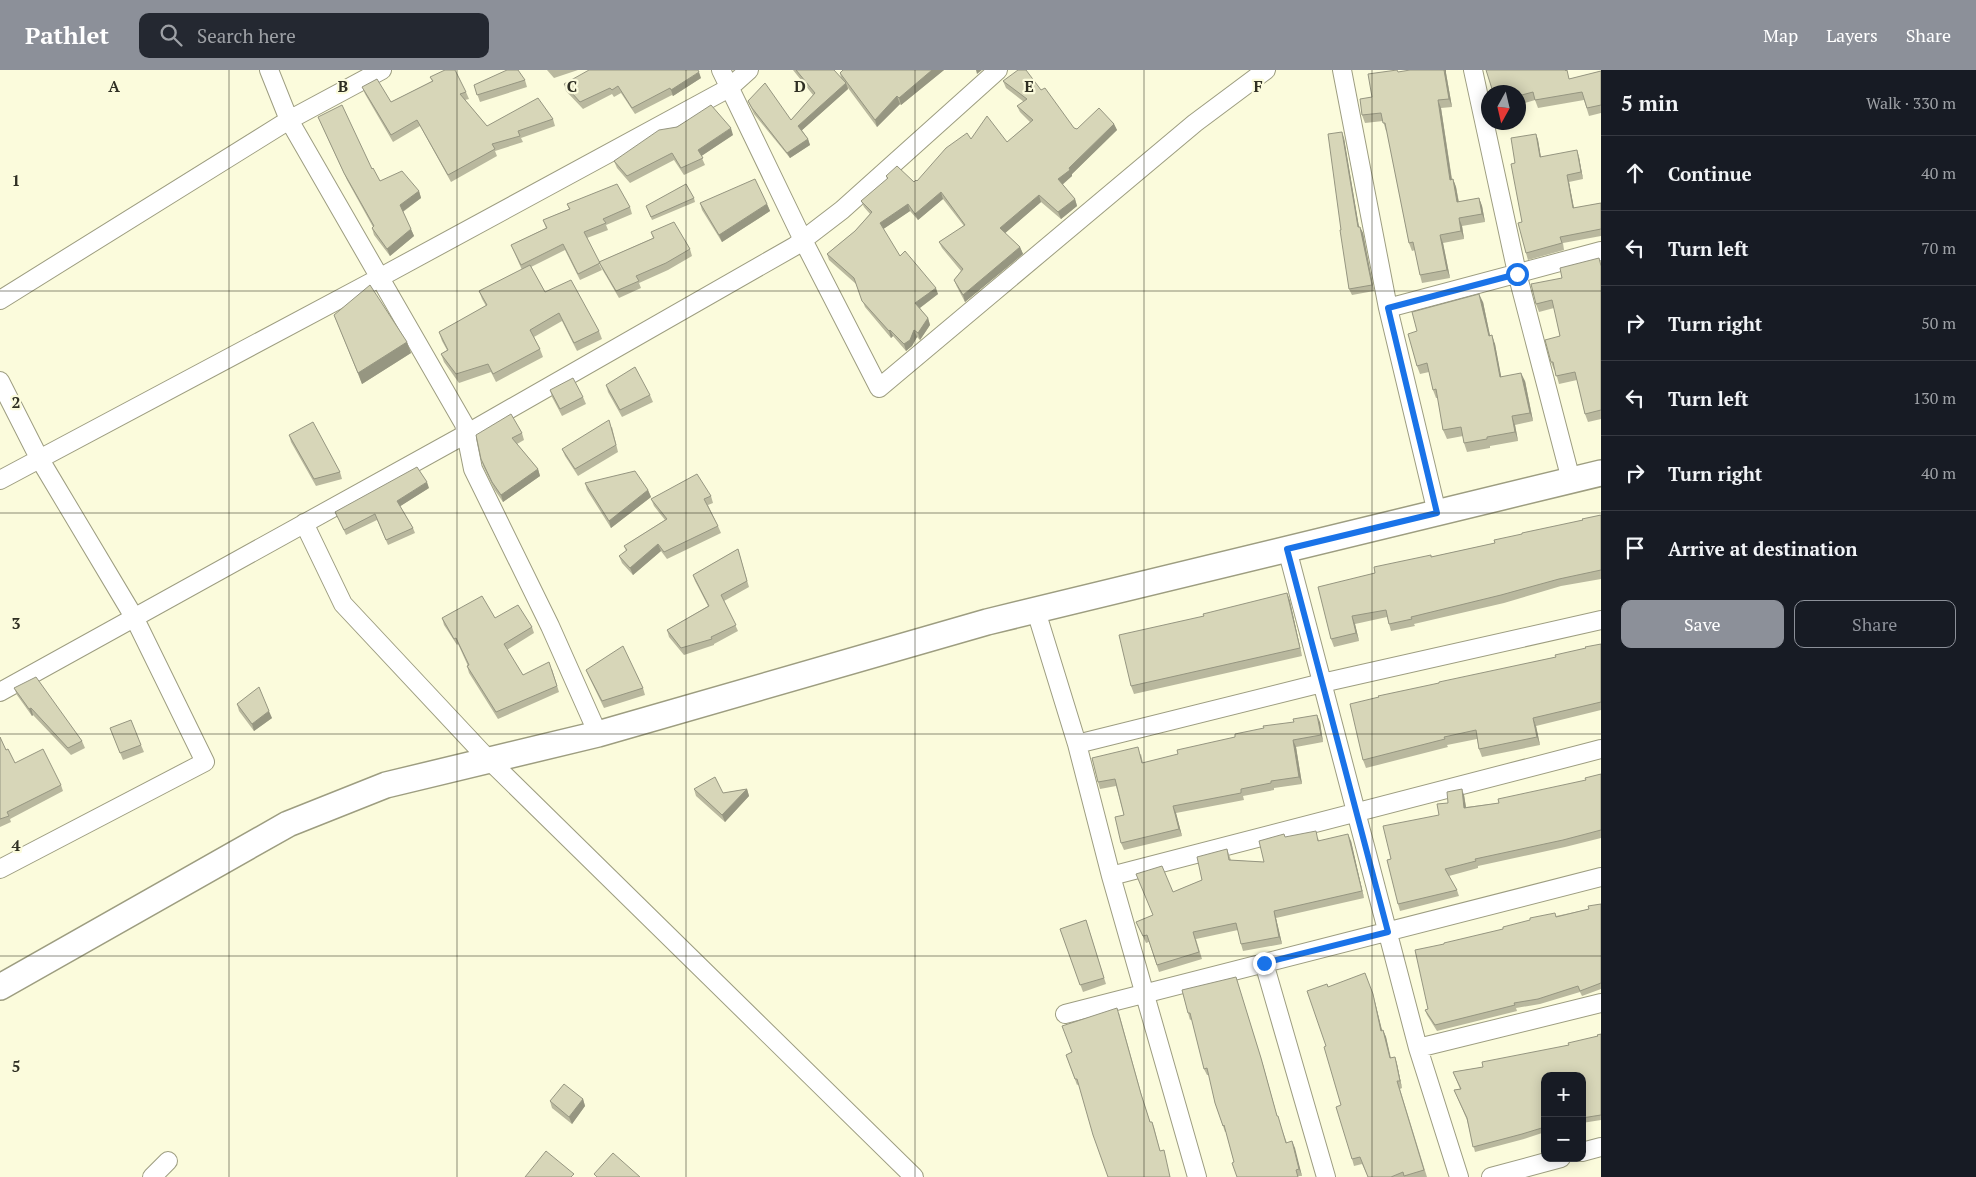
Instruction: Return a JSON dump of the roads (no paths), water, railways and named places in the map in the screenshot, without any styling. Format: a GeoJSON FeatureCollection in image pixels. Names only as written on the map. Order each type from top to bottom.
{"type":"FeatureCollection","features":[{"type":"Feature","properties":{"kind":"street"},"geometry":{"type":"LineString","coordinates":[[269,70],[288,120],[464,424],[474,469],[550,626],[598,734]]}},
{"type":"Feature","properties":{"kind":"street"},"geometry":{"type":"LineString","coordinates":[[0,300],[288,120],[382,70]]}},
{"type":"Feature","properties":{"kind":"street"},"geometry":{"type":"LineString","coordinates":[[721,70],[803,240],[879,388],[1195,123],[1266,70]]}},
{"type":"Feature","properties":{"kind":"street"},"geometry":{"type":"LineString","coordinates":[[0,480],[730,88],[749,70]]}},
{"type":"Feature","properties":{"kind":"street"},"geometry":{"type":"LineString","coordinates":[[0,692],[466,434],[803,240],[842,210],[998,70]]}},
{"type":"Feature","properties":{"kind":"street"},"geometry":{"type":"LineString","coordinates":[[1342,70],[1388,308],[1437,513]]}},
{"type":"Feature","properties":{"kind":"street"},"geometry":{"type":"LineString","coordinates":[[1473,70],[1517,274],[1571,480]]}},
{"type":"Feature","properties":{"kind":"street"},"geometry":{"type":"LineString","coordinates":[[1388,308],[1601,252]]}},
{"type":"Feature","properties":{"kind":"street"},"geometry":{"type":"LineString","coordinates":[[0,380],[39,458],[134,617],[205,762],[0,869]]}},
{"type":"Feature","properties":{"kind":"street"},"geometry":{"type":"LineString","coordinates":[[0,987],[288,824],[386,785],[598,734],[954,631],[1601,473]]}},
{"type":"Feature","properties":{"kind":"street"},"geometry":{"type":"LineString","coordinates":[[304,523],[343,604],[488,759],[914,1177]]}},
{"type":"Feature","properties":{"kind":"street"},"geometry":{"type":"LineString","coordinates":[[1287,549],[1418,1048],[1459,1177]]}},
{"type":"Feature","properties":{"kind":"street"},"geometry":{"type":"LineString","coordinates":[[1036,611],[1076,744],[1111,876],[1197,1177]]}},
{"type":"Feature","properties":{"kind":"street"},"geometry":{"type":"LineString","coordinates":[[1076,744],[1322,683],[1601,620]]}},
{"type":"Feature","properties":{"kind":"street"},"geometry":{"type":"LineString","coordinates":[[1111,876],[1601,749]]}},
{"type":"Feature","properties":{"kind":"street"},"geometry":{"type":"LineString","coordinates":[[1065,1014],[1601,877]]}},
{"type":"Feature","properties":{"kind":"street"},"geometry":{"type":"LineString","coordinates":[[1264,963],[1326,1177]]}},
{"type":"Feature","properties":{"kind":"street"},"geometry":{"type":"LineString","coordinates":[[1418,1048],[1601,1003]]}},
{"type":"Feature","properties":{"kind":"street"},"geometry":{"type":"LineString","coordinates":[[1586,1151],[1601,1148]]}},
{"type":"Feature","properties":{"kind":"street"},"geometry":{"type":"LineString","coordinates":[[152,1177],[168,1161]]}},
{"type":"Feature","properties":{"kind":"street"},"geometry":{"type":"LineString","coordinates":[[1491,1177],[1546,1162]]}}]}
